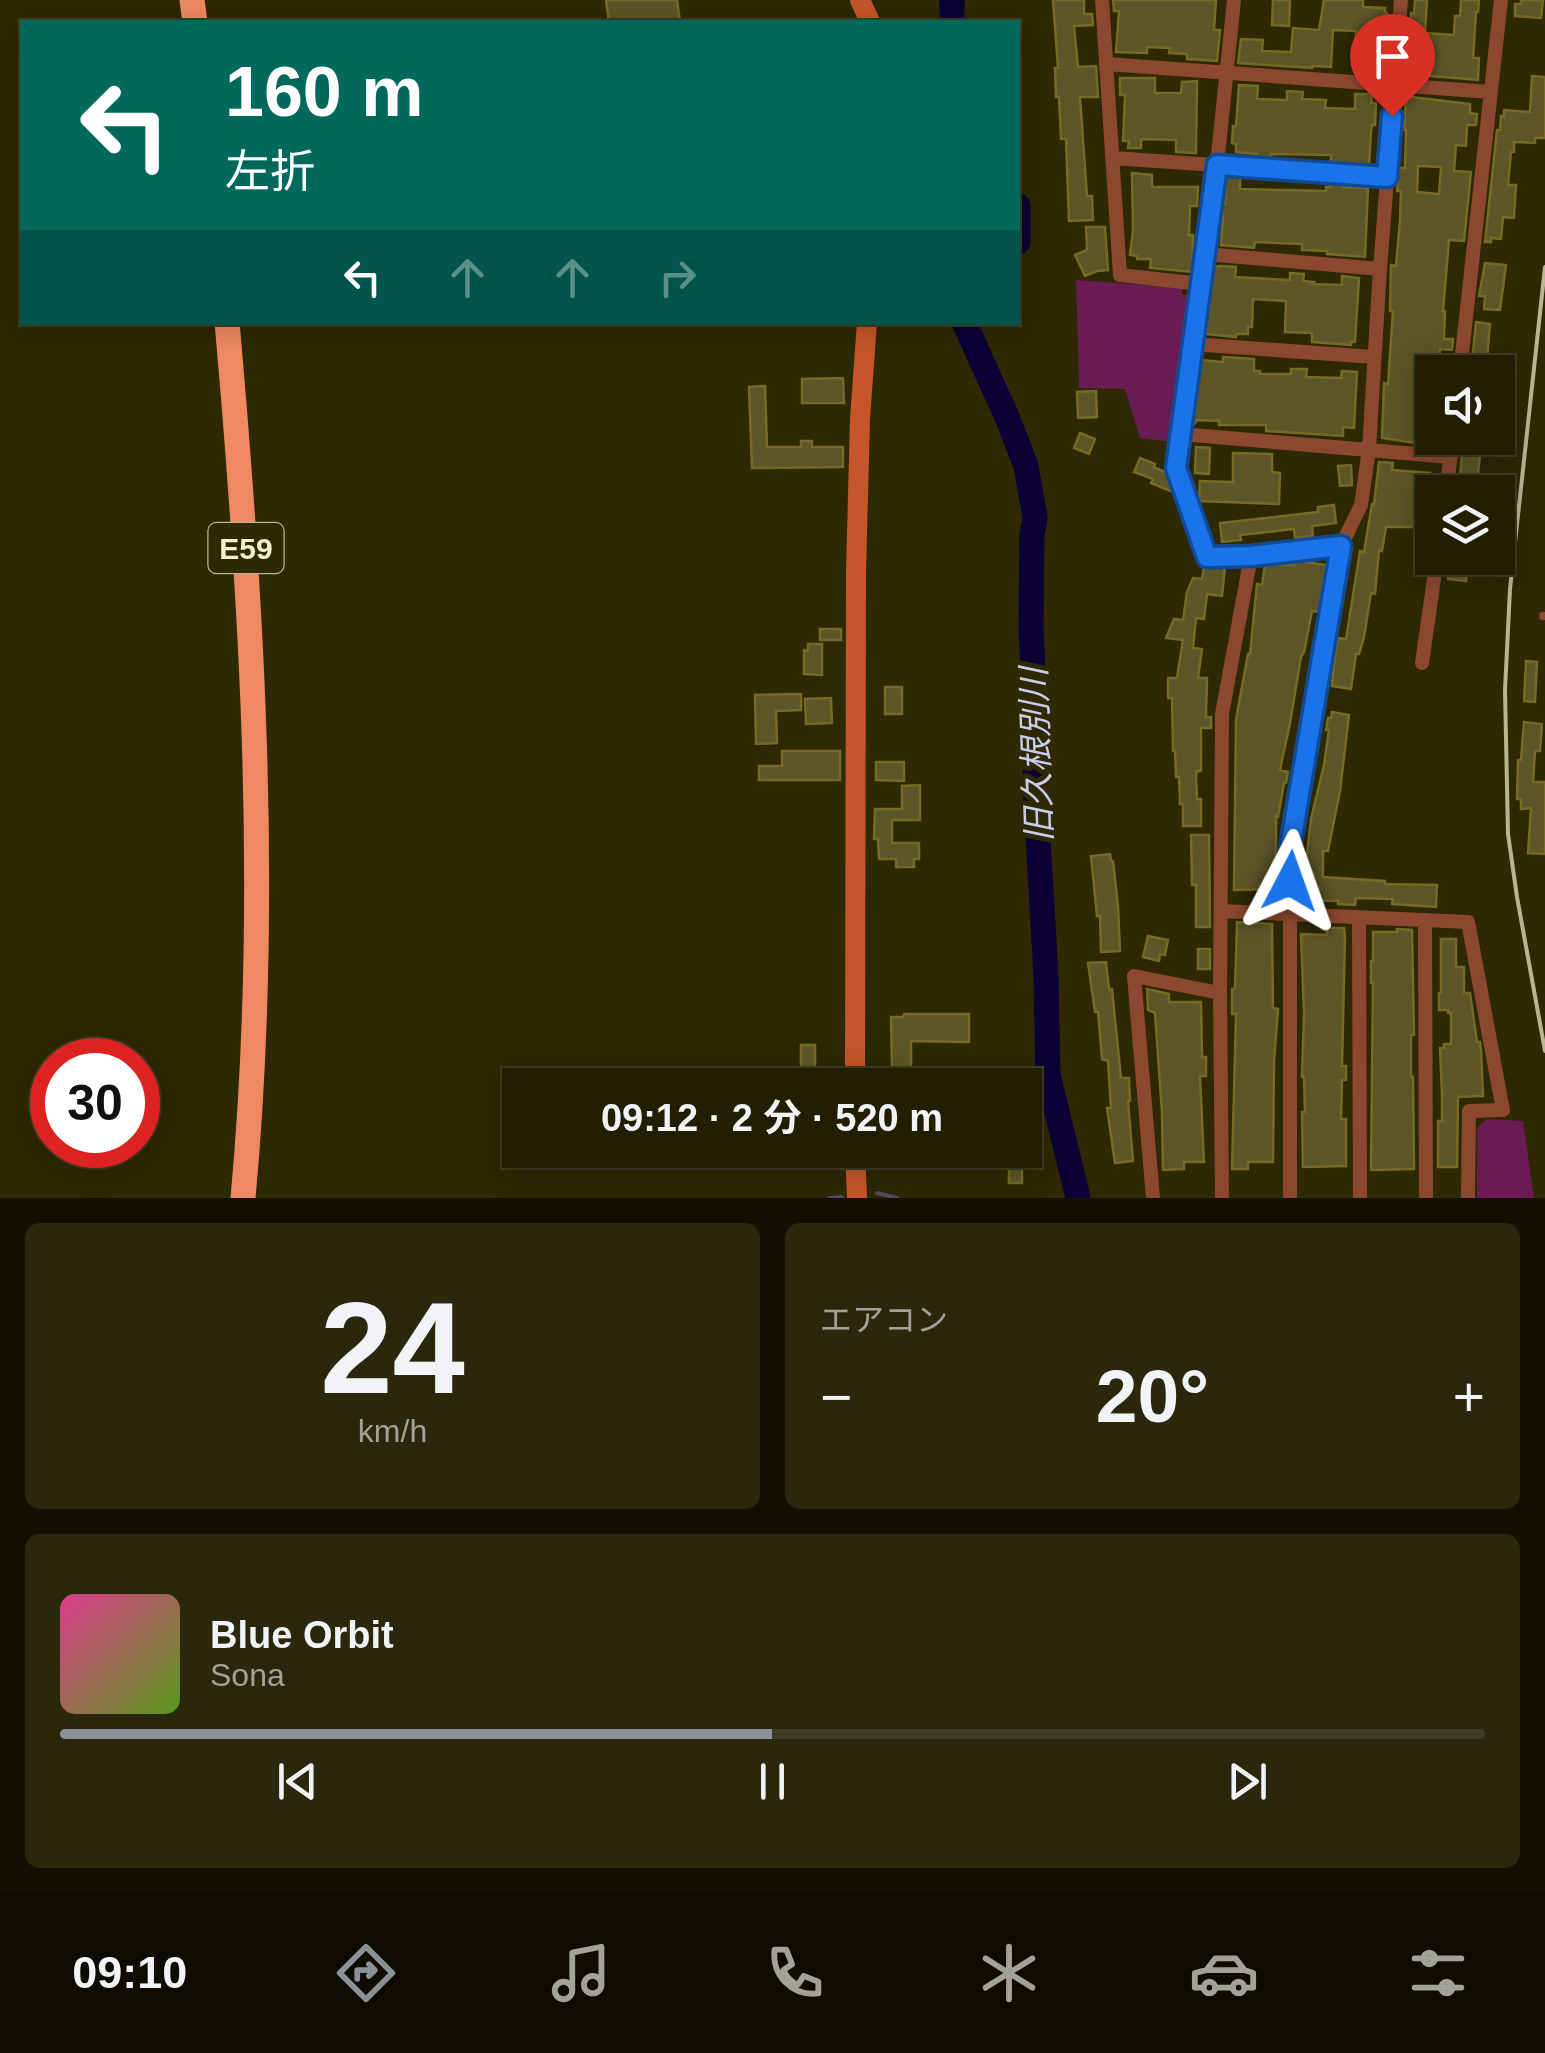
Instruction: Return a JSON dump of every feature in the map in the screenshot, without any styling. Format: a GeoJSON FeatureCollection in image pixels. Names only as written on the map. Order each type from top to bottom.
{"type":"FeatureCollection","features":[{"type":"Feature","properties":{"kind":"highway","name":"E59"},"geometry":{"type":"LineString","coordinates":[[227,325],[248,591],[256,775],[257,914],[250,1118],[243,1198]]}},
{"type":"Feature","properties":{"kind":"street"},"geometry":{"type":"LineString","coordinates":[[1102,0],[1120,275],[1201,284]]}},
{"type":"Feature","properties":{"kind":"street"},"geometry":{"type":"LineString","coordinates":[[1234,0],[1206,254],[1176,468],[1207,557],[1341,546]]}},
{"type":"Feature","properties":{"kind":"street"},"geometry":{"type":"LineString","coordinates":[[1290,1198],[1290,848],[1341,546],[1361,505],[1369,449],[1401,0]]}},
{"type":"Feature","properties":{"kind":"street"},"geometry":{"type":"LineString","coordinates":[[1462,355],[1501,0]]}},
{"type":"Feature","properties":{"kind":"street"},"geometry":{"type":"LineString","coordinates":[[1106,64],[1491,92]]}},
{"type":"Feature","properties":{"kind":"street"},"geometry":{"type":"LineString","coordinates":[[1113,158],[1387,177]]}},
{"type":"Feature","properties":{"kind":"street"},"geometry":{"type":"LineString","coordinates":[[1206,254],[1380,269]]}},
{"type":"Feature","properties":{"kind":"street"},"geometry":{"type":"LineString","coordinates":[[854,1068],[856,572],[867,325]]}},
{"type":"Feature","properties":{"kind":"street"},"geometry":{"type":"LineString","coordinates":[[1191,344],[1374,358]]}},
{"type":"Feature","properties":{"kind":"street"},"geometry":{"type":"LineString","coordinates":[[1180,434],[1452,457],[1449,475]]}},
{"type":"Feature","properties":{"kind":"street"},"geometry":{"type":"LineString","coordinates":[[1222,1198],[1222,714],[1251,556]]}},
{"type":"Feature","properties":{"kind":"street"},"geometry":{"type":"LineString","coordinates":[[1422,663],[1435,575]]}},
{"type":"Feature","properties":{"kind":"street"},"geometry":{"type":"LineString","coordinates":[[1221,911],[1468,922],[1503,1110],[1469,1111],[1468,1198]]}},
{"type":"Feature","properties":{"kind":"street"},"geometry":{"type":"LineString","coordinates":[[1359,918],[1360,1198]]}},
{"type":"Feature","properties":{"kind":"street"},"geometry":{"type":"LineString","coordinates":[[1425,920],[1426,1198]]}},
{"type":"Feature","properties":{"kind":"street"},"geometry":{"type":"LineString","coordinates":[[1153,1198],[1134,976],[1220,993]]}},
{"type":"Feature","properties":{"kind":"street"},"geometry":{"type":"LineString","coordinates":[[855,1168],[856,1198]]}},
{"type":"Feature","properties":{"kind":"shaded area"},"geometry":{"type":"Polygon","coordinates":[[[1076,280],[1182,288],[1182,294],[1191,297],[1171,442],[1140,438],[1125,389],[1079,388],[1076,280]]]}},
{"type":"Feature","properties":{"kind":"shaded area"},"geometry":{"type":"Polygon","coordinates":[[[1487,1119],[1523,1121],[1534,1198],[1477,1198],[1477,1128],[1487,1119]]]}},
{"type":"Feature","properties":{"kind":"building"},"geometry":{"type":"Polygon","coordinates":[[[606,0],[677,0],[680,20],[609,20],[606,0]]]}},
{"type":"Feature","properties":{"kind":"building"},"geometry":{"type":"Polygon","coordinates":[[[1053,0],[1084,0],[1084,14],[1092,14],[1093,25],[1074,26],[1078,67],[1096,66],[1098,97],[1080,97],[1087,196],[1092,196],[1093,220],[1069,221],[1066,139],[1061,139],[1056,97],[1053,0]]]}},
{"type":"Feature","properties":{"kind":"building"},"geometry":{"type":"Polygon","coordinates":[[[1113,0],[1216,0],[1214,30],[1220,30],[1217,61],[1187,59],[1187,54],[1169,53],[1170,48],[1147,47],[1147,53],[1116,52],[1119,11],[1114,11],[1113,0]]]}},
{"type":"Feature","properties":{"kind":"building"},"geometry":{"type":"Polygon","coordinates":[[[1273,0],[1290,0],[1289,26],[1272,25],[1273,0]]]}},
{"type":"Feature","properties":{"kind":"building"},"geometry":{"type":"Polygon","coordinates":[[[1324,0],[1363,0],[1363,7],[1385,8],[1386,32],[1374,31],[1373,62],[1382,63],[1382,73],[1359,72],[1360,59],[1355,59],[1356,31],[1333,30],[1331,67],[1238,63],[1241,39],[1263,40],[1262,51],[1291,52],[1293,28],[1319,30],[1324,0]]]}},
{"type":"Feature","properties":{"kind":"building"},"geometry":{"type":"Polygon","coordinates":[[[1415,0],[1427,0],[1425,33],[1454,35],[1461,0],[1479,0],[1473,58],[1479,58],[1478,80],[1406,74],[1415,0]]]}},
{"type":"Feature","properties":{"kind":"building"},"geometry":{"type":"Polygon","coordinates":[[[1521,0],[1543,0],[1541,18],[1515,16],[1515,4],[1521,4],[1521,0]]]}},
{"type":"Feature","properties":{"kind":"building"},"geometry":{"type":"Polygon","coordinates":[[[1532,76],[1545,77],[1545,138],[1535,138],[1535,143],[1514,142],[1508,185],[1516,185],[1514,218],[1503,217],[1501,239],[1485,242],[1497,130],[1504,110],[1530,112],[1532,76]]]}},
{"type":"Feature","properties":{"kind":"building"},"geometry":{"type":"Polygon","coordinates":[[[1120,78],[1155,78],[1155,93],[1181,93],[1182,82],[1197,81],[1196,153],[1176,152],[1176,140],[1141,139],[1141,148],[1128,148],[1129,141],[1123,141],[1125,95],[1120,95],[1120,78]]]}},
{"type":"Feature","properties":{"kind":"building"},"geometry":{"type":"Polygon","coordinates":[[[1239,85],[1258,86],[1257,99],[1287,100],[1287,91],[1303,92],[1302,99],[1326,100],[1325,108],[1355,109],[1355,94],[1372,94],[1371,103],[1376,103],[1369,165],[1331,162],[1331,155],[1271,154],[1271,158],[1236,152],[1236,144],[1232,143],[1239,85]]]}},
{"type":"Feature","properties":{"kind":"building"},"geometry":{"type":"Polygon","coordinates":[[[1406,98],[1470,104],[1470,113],[1477,114],[1476,125],[1467,125],[1466,146],[1456,145],[1454,171],[1471,172],[1464,241],[1449,240],[1443,311],[1444,339],[1453,339],[1452,350],[1440,349],[1439,355],[1415,355],[1415,443],[1382,438],[1393,311],[1391,265],[1396,266],[1400,220],[1401,191],[1397,191],[1399,168],[1405,168],[1406,98]],[[1418,166],[1417,192],[1439,194],[1441,167],[1418,166]]]}},
{"type":"Feature","properties":{"kind":"building"},"geometry":{"type":"Polygon","coordinates":[[[1132,173],[1152,175],[1152,187],[1198,187],[1197,206],[1190,206],[1192,272],[1150,268],[1151,259],[1130,255],[1132,173]]]}},
{"type":"Feature","properties":{"kind":"building"},"geometry":{"type":"Polygon","coordinates":[[[1226,176],[1240,177],[1240,189],[1326,191],[1330,184],[1368,188],[1365,257],[1302,250],[1302,244],[1255,242],[1254,248],[1221,245],[1226,176]]]}},
{"type":"Feature","properties":{"kind":"building"},"geometry":{"type":"Polygon","coordinates":[[[1086,227],[1105,227],[1108,270],[1085,276],[1075,255],[1087,250],[1086,227]]]}},
{"type":"Feature","properties":{"kind":"building"},"geometry":{"type":"Polygon","coordinates":[[[1485,263],[1506,265],[1500,310],[1484,309],[1485,296],[1479,296],[1485,263]]]}},
{"type":"Feature","properties":{"kind":"building"},"geometry":{"type":"Polygon","coordinates":[[[1214,267],[1236,267],[1235,277],[1290,280],[1290,273],[1304,274],[1303,281],[1313,284],[1342,285],[1342,276],[1359,278],[1355,342],[1312,342],[1312,333],[1285,332],[1286,301],[1253,299],[1248,334],[1206,334],[1214,267]]]}},
{"type":"Feature","properties":{"kind":"building"},"geometry":{"type":"Polygon","coordinates":[[[1476,322],[1490,324],[1487,355],[1473,355],[1476,322]]]}},
{"type":"Feature","properties":{"kind":"building"},"geometry":{"type":"Polygon","coordinates":[[[1223,357],[1254,359],[1254,371],[1260,374],[1291,374],[1291,369],[1307,369],[1306,377],[1341,378],[1342,371],[1357,372],[1354,428],[1343,427],[1343,436],[1266,431],[1266,425],[1219,425],[1219,421],[1197,420],[1194,424],[1201,360],[1223,362],[1223,357]]]}},
{"type":"Feature","properties":{"kind":"building"},"geometry":{"type":"Polygon","coordinates":[[[843,378],[844,403],[802,403],[802,379],[843,378]]]}},
{"type":"Feature","properties":{"kind":"building"},"geometry":{"type":"Polygon","coordinates":[[[765,386],[767,447],[801,447],[801,441],[812,441],[812,447],[843,447],[843,467],[752,468],[749,387],[765,386]]]}},
{"type":"Feature","properties":{"kind":"building"},"geometry":{"type":"Polygon","coordinates":[[[1096,391],[1097,417],[1078,418],[1077,392],[1096,391]]]}},
{"type":"Feature","properties":{"kind":"building"},"geometry":{"type":"Polygon","coordinates":[[[1080,433],[1095,439],[1089,454],[1074,448],[1080,433]]]}},
{"type":"Feature","properties":{"kind":"building"},"geometry":{"type":"Polygon","coordinates":[[[1196,447],[1210,448],[1209,474],[1195,473],[1196,447]]]}},
{"type":"Feature","properties":{"kind":"building"},"geometry":{"type":"Polygon","coordinates":[[[1233,453],[1272,454],[1272,472],[1280,473],[1279,504],[1199,501],[1200,481],[1233,482],[1233,453]]]}},
{"type":"Feature","properties":{"kind":"building"},"geometry":{"type":"Polygon","coordinates":[[[1462,455],[1480,455],[1478,475],[1460,475],[1462,455]]]}},
{"type":"Feature","properties":{"kind":"building"},"geometry":{"type":"Polygon","coordinates":[[[1140,458],[1167,473],[1173,492],[1134,472],[1140,458]]]}},
{"type":"Feature","properties":{"kind":"building"},"geometry":{"type":"Polygon","coordinates":[[[1379,462],[1393,463],[1392,470],[1430,473],[1415,475],[1415,527],[1386,527],[1382,551],[1379,550],[1375,594],[1371,593],[1351,689],[1332,686],[1338,638],[1346,639],[1360,551],[1364,552],[1379,462]]]}},
{"type":"Feature","properties":{"kind":"building"},"geometry":{"type":"Polygon","coordinates":[[[1351,465],[1352,485],[1340,486],[1338,466],[1351,465]]]}},
{"type":"Feature","properties":{"kind":"building"},"geometry":{"type":"Polygon","coordinates":[[[1334,505],[1336,523],[1312,526],[1313,536],[1295,538],[1294,529],[1240,535],[1241,540],[1222,542],[1220,523],[1318,512],[1318,507],[1334,505]]]}},
{"type":"Feature","properties":{"kind":"building"},"geometry":{"type":"Polygon","coordinates":[[[1299,561],[1326,565],[1319,612],[1312,611],[1301,657],[1280,770],[1288,772],[1276,816],[1276,889],[1234,890],[1236,719],[1250,654],[1257,584],[1262,585],[1265,565],[1294,565],[1299,561]]]}},
{"type":"Feature","properties":{"kind":"building"},"geometry":{"type":"Polygon","coordinates":[[[1204,567],[1225,567],[1222,596],[1207,594],[1204,619],[1196,618],[1193,648],[1202,649],[1198,678],[1207,678],[1206,717],[1211,717],[1211,728],[1201,728],[1201,771],[1197,771],[1196,777],[1201,826],[1183,826],[1168,678],[1177,678],[1183,640],[1166,638],[1174,619],[1183,620],[1187,592],[1193,578],[1202,579],[1204,567]]]}},
{"type":"Feature","properties":{"kind":"building"},"geometry":{"type":"Polygon","coordinates":[[[1448,575],[1467,575],[1466,581],[1448,579],[1448,575]]]}},
{"type":"Feature","properties":{"kind":"building"},"geometry":{"type":"Polygon","coordinates":[[[820,629],[841,629],[841,640],[820,640],[820,629]]]}},
{"type":"Feature","properties":{"kind":"building"},"geometry":{"type":"Polygon","coordinates":[[[808,644],[822,644],[822,675],[804,674],[804,650],[808,651],[808,644]]]}},
{"type":"Feature","properties":{"kind":"building"},"geometry":{"type":"Polygon","coordinates":[[[1526,661],[1537,662],[1535,702],[1524,701],[1526,661]]]}},
{"type":"Feature","properties":{"kind":"building"},"geometry":{"type":"Polygon","coordinates":[[[885,687],[902,687],[902,714],[885,714],[885,687]]]}},
{"type":"Feature","properties":{"kind":"building"},"geometry":{"type":"Polygon","coordinates":[[[801,694],[801,710],[776,711],[777,743],[756,744],[755,695],[801,694]]]}},
{"type":"Feature","properties":{"kind":"building"},"geometry":{"type":"Polygon","coordinates":[[[831,698],[832,723],[806,724],[805,699],[831,698]]]}},
{"type":"Feature","properties":{"kind":"building"},"geometry":{"type":"Polygon","coordinates":[[[1332,712],[1349,715],[1340,791],[1328,851],[1323,851],[1323,877],[1437,885],[1436,907],[1392,904],[1393,899],[1356,898],[1355,905],[1306,900],[1306,872],[1305,866],[1301,866],[1301,854],[1307,854],[1332,712]]]}},
{"type":"Feature","properties":{"kind":"building"},"geometry":{"type":"Polygon","coordinates":[[[1524,722],[1542,724],[1533,782],[1545,782],[1545,854],[1528,853],[1531,808],[1521,809],[1521,799],[1517,799],[1524,722]]]}},
{"type":"Feature","properties":{"kind":"building"},"geometry":{"type":"Polygon","coordinates":[[[782,751],[840,751],[840,780],[759,780],[759,766],[782,766],[782,751]]]}},
{"type":"Feature","properties":{"kind":"building"},"geometry":{"type":"Polygon","coordinates":[[[876,762],[904,762],[904,781],[876,780],[876,762]]]}},
{"type":"Feature","properties":{"kind":"building"},"geometry":{"type":"Polygon","coordinates":[[[920,785],[920,820],[892,820],[892,843],[919,843],[919,859],[914,859],[914,867],[896,867],[896,859],[879,859],[878,839],[874,839],[875,809],[902,809],[902,786],[920,785]]]}},
{"type":"Feature","properties":{"kind":"building"},"geometry":{"type":"Polygon","coordinates":[[[1191,835],[1209,835],[1210,927],[1196,927],[1191,835]]]}},
{"type":"Feature","properties":{"kind":"building"},"geometry":{"type":"Polygon","coordinates":[[[1110,854],[1120,951],[1101,952],[1091,856],[1110,854]]]}},
{"type":"Feature","properties":{"kind":"building"},"geometry":{"type":"Polygon","coordinates":[[[1237,922],[1272,924],[1273,1008],[1278,1009],[1273,1162],[1248,1162],[1248,1169],[1232,1169],[1236,1014],[1232,1014],[1232,989],[1237,922]]]}},
{"type":"Feature","properties":{"kind":"building"},"geometry":{"type":"Polygon","coordinates":[[[1327,928],[1344,928],[1345,936],[1342,1066],[1346,1066],[1346,1080],[1342,1080],[1341,1119],[1346,1119],[1346,1166],[1303,1167],[1301,934],[1327,935],[1327,928]]]}},
{"type":"Feature","properties":{"kind":"building"},"geometry":{"type":"Polygon","coordinates":[[[1412,930],[1414,1169],[1371,1170],[1373,932],[1412,930]]]}},
{"type":"Feature","properties":{"kind":"building"},"geometry":{"type":"Polygon","coordinates":[[[1148,936],[1168,940],[1165,955],[1160,954],[1159,961],[1143,957],[1148,936]]]}},
{"type":"Feature","properties":{"kind":"building"},"geometry":{"type":"Polygon","coordinates":[[[1441,939],[1456,939],[1456,967],[1464,967],[1464,993],[1470,993],[1481,1050],[1483,1096],[1458,1097],[1457,1167],[1438,1167],[1438,1121],[1442,1121],[1440,1048],[1451,1044],[1451,1013],[1439,1010],[1441,939]]]}},
{"type":"Feature","properties":{"kind":"building"},"geometry":{"type":"Polygon","coordinates":[[[1198,949],[1210,949],[1210,969],[1198,969],[1198,949]]]}},
{"type":"Feature","properties":{"kind":"building"},"geometry":{"type":"Polygon","coordinates":[[[1106,962],[1121,1078],[1129,1078],[1133,1161],[1115,1163],[1107,1108],[1111,1108],[1108,1061],[1102,1059],[1088,963],[1106,962]]]}},
{"type":"Feature","properties":{"kind":"building"},"geometry":{"type":"Polygon","coordinates":[[[1147,989],[1169,994],[1169,1002],[1201,1002],[1202,1057],[1206,1057],[1206,1076],[1200,1076],[1204,1162],[1184,1162],[1184,1169],[1163,1170],[1155,1013],[1148,1010],[1147,989]]]}},
{"type":"Feature","properties":{"kind":"building"},"geometry":{"type":"Polygon","coordinates":[[[969,1014],[969,1042],[911,1041],[911,1068],[892,1068],[891,1017],[969,1014]]]}},
{"type":"Feature","properties":{"kind":"building"},"geometry":{"type":"Polygon","coordinates":[[[801,1045],[815,1045],[815,1067],[801,1067],[801,1045]]]}},
{"type":"Feature","properties":{"kind":"building"},"geometry":{"type":"Polygon","coordinates":[[[1009,1168],[1022,1168],[1022,1183],[1009,1183],[1009,1168]]]}},
{"type":"Feature","properties":{"kind":"waterway","name":"旧久根別川"},"geometry":{"type":"LineString","coordinates":[[952,0],[952,20]]}},
{"type":"Feature","properties":{"kind":"waterway","name":"旧久根別川"},"geometry":{"type":"LineString","coordinates":[[965,325],[1026,466],[1035,518],[1031,629],[1048,1075],[1078,1198]]}},
{"type":"Feature","properties":{"kind":"waterway"},"geometry":{"type":"LineString","coordinates":[[877,1193],[897,1198]]}},
{"type":"Feature","properties":{"kind":"waterway"},"geometry":{"type":"LineString","coordinates":[[829,1198],[842,1197]]}},
{"type":"Feature","properties":{"kind":"railway"},"geometry":{"type":"LineString","coordinates":[[1545,267],[1510,589],[1505,690],[1508,834],[1545,1051]]}},
{"type":"Feature","properties":{"kind":"route"},"geometry":{"type":"LineString","coordinates":[[1290,881],[1290,848],[1341,546],[1207,557],[1176,468],[1191,344],[1217,165],[1387,177],[1392,116]]}}]}
